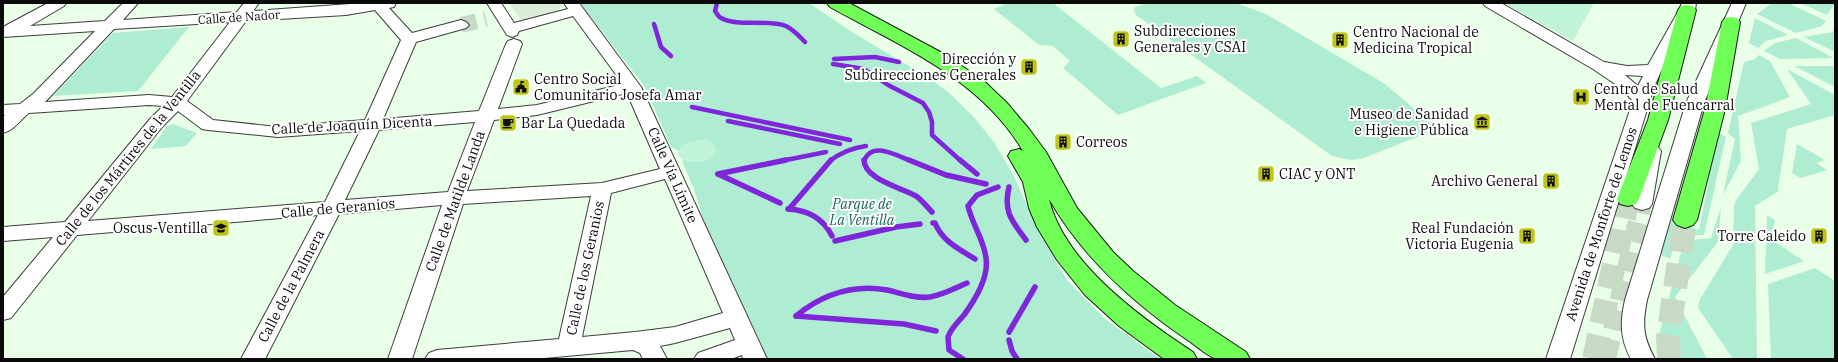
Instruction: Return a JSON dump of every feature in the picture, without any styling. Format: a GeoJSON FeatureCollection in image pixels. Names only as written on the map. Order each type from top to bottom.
{"type":"FeatureCollection","features":[{"type":"Feature","properties":{"kind":"main road"},"geometry":{"type":"LineString","coordinates":[[822,3],[842,17],[936,70],[969,93],[994,119],[1012,142],[1064,214],[1075,235],[1092,259],[1115,285],[1164,324],[1218,359]]}},
{"type":"Feature","properties":{"kind":"main road"},"geometry":{"type":"LineString","coordinates":[[836,3],[951,66],[983,90],[1012,120],[1029,144],[1043,184],[1079,258],[1118,300],[1142,320],[1199,359]]}},
{"type":"Feature","properties":{"kind":"main road"},"geometry":{"type":"LineString","coordinates":[[1635,201],[1688,7]]}},
{"type":"Feature","properties":{"kind":"main road"},"geometry":{"type":"LineString","coordinates":[[1685,220],[1715,109],[1731,22]]}},
{"type":"Feature","properties":{"kind":"main road"},"geometry":{"type":"LineString","coordinates":[[1043,184],[1039,205],[1052,234],[1069,261],[1090,287],[1117,313],[1152,339],[1184,359]]}},
{"type":"Feature","properties":{"kind":"main road"},"geometry":{"type":"LineString","coordinates":[[1043,184],[1128,282],[1168,314],[1236,359]]}},
{"type":"Feature","properties":{"kind":"street"},"geometry":{"type":"LineString","coordinates":[[4,33],[59,3]]}},
{"type":"Feature","properties":{"kind":"street"},"geometry":{"type":"LineString","coordinates":[[10,116],[39,98],[131,3]]}},
{"type":"Feature","properties":{"kind":"street","name":"Calle de los Mártires de la Ventilla"},"geometry":{"type":"LineString","coordinates":[[3,312],[156,124],[177,102],[252,3]]}},
{"type":"Feature","properties":{"kind":"street"},"geometry":{"type":"LineString","coordinates":[[1490,3],[1599,66],[1627,84],[1642,100]]}},
{"type":"Feature","properties":{"kind":"street"},"geometry":{"type":"LineString","coordinates":[[1643,359],[1638,352],[1631,332],[1636,300],[1695,103],[1739,3]]}},
{"type":"Feature","properties":{"kind":"street"},"geometry":{"type":"LineString","coordinates":[[383,4],[409,39],[461,25]]}},
{"type":"Feature","properties":{"kind":"street","name":"Calle de Nador"},"geometry":{"type":"LineString","coordinates":[[4,33],[241,17],[383,4]]}},
{"type":"Feature","properties":{"kind":"street"},"geometry":{"type":"LineString","coordinates":[[486,19],[498,9],[512,35],[573,7]]}},
{"type":"Feature","properties":{"kind":"street","name":"Calle Vía Límite"},"geometry":{"type":"LineString","coordinates":[[573,7],[634,87],[752,352]]}},
{"type":"Feature","properties":{"kind":"street","name":"Avenida de Monforte de Lemos"},"geometry":{"type":"LineString","coordinates":[[1558,359],[1642,100],[1659,58],[1688,7]]}},
{"type":"Feature","properties":{"kind":"street","name":"Calle de Matilde Landa"},"geometry":{"type":"LineString","coordinates":[[400,359],[454,198],[486,116],[512,35]]}},
{"type":"Feature","properties":{"kind":"street","name":"Calle de la Palmera"},"geometry":{"type":"LineString","coordinates":[[253,359],[332,208],[372,125],[409,39]]}},
{"type":"Feature","properties":{"kind":"street"},"geometry":{"type":"LineString","coordinates":[[1599,66],[1622,71],[1639,72],[1655,69]]}},
{"type":"Feature","properties":{"kind":"street","name":"Calle de Joaquín Dicenta"},"geometry":{"type":"LineString","coordinates":[[177,102],[208,125],[278,132],[486,116],[537,110],[634,87]]}},
{"type":"Feature","properties":{"kind":"street"},"geometry":{"type":"LineString","coordinates":[[10,116],[149,100],[177,102]]}},
{"type":"Feature","properties":{"kind":"street","name":"Calle de Geranios"},"geometry":{"type":"LineString","coordinates":[[3,234],[454,198],[602,189],[671,172]]}},
{"type":"Feature","properties":{"kind":"street","name":"Calle de los Geranios"},"geometry":{"type":"LineString","coordinates":[[569,347],[602,189]]}},
{"type":"Feature","properties":{"kind":"street"},"geometry":{"type":"LineString","coordinates":[[437,359],[569,347],[675,335],[736,318]]}},
{"type":"Feature","properties":{"kind":"street"},"geometry":{"type":"LineString","coordinates":[[635,340],[649,347],[655,359]]}},
{"type":"Feature","properties":{"kind":"street"},"geometry":{"type":"LineString","coordinates":[[706,359],[752,352]]}},
{"type":"Feature","properties":{"kind":"green space","name":"Parque de La Ventilla"},"geometry":{"type":"Polygon","coordinates":[[[580,3],[809,3],[852,32],[929,78],[948,92],[972,115],[994,142],[1014,176],[1038,231],[1067,280],[1105,319],[1160,359],[767,359],[706,228],[694,189],[682,161],[684,160],[680,157],[679,151],[671,147],[645,87],[580,3]]]}},
{"type":"Feature","properties":{"kind":"green space"},"geometry":{"type":"Polygon","coordinates":[[[1007,3],[1053,3],[1161,88],[1197,76],[1206,83],[1118,115],[1063,68],[1070,61],[1053,46],[1039,45],[994,9],[1007,3]]]}},
{"type":"Feature","properties":{"kind":"green space"},"geometry":{"type":"Polygon","coordinates":[[[1147,3],[1236,3],[1266,14],[1385,84],[1433,125],[1435,130],[1361,159],[1351,160],[1332,156],[1136,15],[1134,10],[1135,7],[1147,3]]]}},
{"type":"Feature","properties":{"kind":"green space"},"geometry":{"type":"Polygon","coordinates":[[[1504,3],[1594,3],[1573,41],[1504,3]]]}},
{"type":"Feature","properties":{"kind":"green space"},"geometry":{"type":"Polygon","coordinates":[[[1772,3],[1788,3],[1826,21],[1822,26],[1796,33],[1757,14],[1772,3]]]}},
{"type":"Feature","properties":{"kind":"green space"},"geometry":{"type":"Polygon","coordinates":[[[1800,3],[1835,3],[1827,15],[1800,3]]]}},
{"type":"Feature","properties":{"kind":"green space"},"geometry":{"type":"Polygon","coordinates":[[[1755,18],[1788,35],[1766,41],[1758,48],[1749,43],[1755,18]]]}},
{"type":"Feature","properties":{"kind":"green space"},"geometry":{"type":"Polygon","coordinates":[[[1835,25],[1835,52],[1804,37],[1833,32],[1835,25]]]}},
{"type":"Feature","properties":{"kind":"green space"},"geometry":{"type":"Polygon","coordinates":[[[189,27],[138,91],[53,96],[113,33],[189,27]]]}},
{"type":"Feature","properties":{"kind":"green space"},"geometry":{"type":"Polygon","coordinates":[[[1796,38],[1834,58],[1780,59],[1764,51],[1775,43],[1796,38]]]}},
{"type":"Feature","properties":{"kind":"green space"},"geometry":{"type":"Polygon","coordinates":[[[1759,55],[1770,61],[1790,97],[1738,116],[1741,161],[1723,195],[1735,139],[1728,133],[1744,62],[1755,59],[1759,55]]]}},
{"type":"Feature","properties":{"kind":"green space"},"geometry":{"type":"Polygon","coordinates":[[[1794,66],[1835,66],[1835,87],[1794,66]]]}},
{"type":"Feature","properties":{"kind":"green space"},"geometry":{"type":"Polygon","coordinates":[[[1787,69],[1835,95],[1835,115],[1787,129],[1779,191],[1755,206],[1757,359],[1733,359],[1698,308],[1699,301],[1733,245],[1734,206],[1736,200],[1759,169],[1751,123],[1811,104],[1787,69]]]}},
{"type":"Feature","properties":{"kind":"green space"},"geometry":{"type":"Polygon","coordinates":[[[173,124],[197,133],[186,146],[151,149],[167,126],[173,124]]]}},
{"type":"Feature","properties":{"kind":"green space"},"geometry":{"type":"Polygon","coordinates":[[[1718,133],[1726,137],[1704,235],[1678,235],[1670,259],[1659,254],[1670,220],[1699,230],[1718,133]]]}},
{"type":"Feature","properties":{"kind":"green space"},"geometry":{"type":"Polygon","coordinates":[[[705,139],[714,145],[716,151],[714,156],[708,160],[692,162],[684,159],[678,154],[680,146],[691,141],[705,139]]]}},
{"type":"Feature","properties":{"kind":"green space"},"geometry":{"type":"Polygon","coordinates":[[[1797,144],[1825,160],[1816,163],[1827,170],[1801,178],[1792,173],[1797,144]]]}},
{"type":"Feature","properties":{"kind":"green space"},"geometry":{"type":"Polygon","coordinates":[[[1721,207],[1718,242],[1675,297],[1707,359],[1675,359],[1659,335],[1684,241],[1711,238],[1721,207]]]}},
{"type":"Feature","properties":{"kind":"green space"},"geometry":{"type":"Polygon","coordinates":[[[1767,215],[1775,220],[1771,239],[1804,261],[1765,274],[1767,215]]]}},
{"type":"Feature","properties":{"kind":"green space"},"geometry":{"type":"Polygon","coordinates":[[[1815,268],[1835,281],[1835,359],[1771,359],[1768,284],[1815,268]]]}},
{"type":"Feature","properties":{"kind":"shaded area"},"geometry":{"type":"Polygon","coordinates":[[[509,3],[559,3],[562,6],[556,12],[524,20],[520,19],[509,3]]]}},
{"type":"Feature","properties":{"kind":"waterway"},"geometry":{"type":"LineString","coordinates":[[717,3],[715,11],[721,18],[735,22],[770,23],[786,26],[794,31],[805,42]]}},
{"type":"Feature","properties":{"kind":"waterway"},"geometry":{"type":"LineString","coordinates":[[654,24],[661,47],[671,56]]}},
{"type":"Feature","properties":{"kind":"waterway"},"geometry":{"type":"LineString","coordinates":[[834,59],[875,57],[899,62]]}},
{"type":"Feature","properties":{"kind":"waterway"},"geometry":{"type":"LineString","coordinates":[[833,64],[864,69],[888,85],[923,103],[929,112],[932,122],[932,135],[961,161]]}},
{"type":"Feature","properties":{"kind":"waterway"},"geometry":{"type":"LineString","coordinates":[[692,107],[850,140]]}},
{"type":"Feature","properties":{"kind":"waterway"},"geometry":{"type":"LineString","coordinates":[[728,121],[840,144]]}},
{"type":"Feature","properties":{"kind":"waterway"},"geometry":{"type":"LineString","coordinates":[[830,161],[847,151],[866,146]]}},
{"type":"Feature","properties":{"kind":"waterway"},"geometry":{"type":"LineString","coordinates":[[864,161],[873,151],[879,150],[892,153],[911,161]]}},
{"type":"Feature","properties":{"kind":"waterway"},"geometry":{"type":"LineString","coordinates":[[786,160],[826,152]]}},
{"type":"Feature","properties":{"kind":"waterway"},"geometry":{"type":"LineString","coordinates":[[780,203],[718,174],[786,160]]}},
{"type":"Feature","properties":{"kind":"waterway"},"geometry":{"type":"LineString","coordinates":[[781,161],[786,160]]}},
{"type":"Feature","properties":{"kind":"waterway"},"geometry":{"type":"LineString","coordinates":[[909,160],[946,175],[986,184]]}},
{"type":"Feature","properties":{"kind":"waterway"},"geometry":{"type":"LineString","coordinates":[[960,160],[977,174]]}},
{"type":"Feature","properties":{"kind":"waterway"},"geometry":{"type":"LineString","coordinates":[[789,209],[830,161]]}},
{"type":"Feature","properties":{"kind":"waterway"},"geometry":{"type":"LineString","coordinates":[[864,161],[870,173],[877,178],[916,196],[932,212]]}},
{"type":"Feature","properties":{"kind":"waterway"},"geometry":{"type":"LineString","coordinates":[[963,359],[949,350],[948,337],[977,295],[983,280],[986,265],[985,251],[968,206],[977,195],[998,187]]}},
{"type":"Feature","properties":{"kind":"waterway"},"geometry":{"type":"LineString","coordinates":[[1009,187],[1007,196],[1008,210],[1010,216],[1026,240]]}},
{"type":"Feature","properties":{"kind":"waterway"},"geometry":{"type":"LineString","coordinates":[[788,209],[802,211],[814,216],[824,224],[832,236]]}},
{"type":"Feature","properties":{"kind":"waterway"},"geometry":{"type":"LineString","coordinates":[[933,223],[935,223],[942,235],[947,240],[975,259]]}},
{"type":"Feature","properties":{"kind":"waterway"},"geometry":{"type":"LineString","coordinates":[[835,241],[896,227],[920,224]]}},
{"type":"Feature","properties":{"kind":"waterway"},"geometry":{"type":"LineString","coordinates":[[936,331],[904,324],[796,316],[806,308],[838,292],[862,288],[874,288],[913,296],[930,297],[940,295],[967,283]]}},
{"type":"Feature","properties":{"kind":"waterway"},"geometry":{"type":"LineString","coordinates":[[1009,332],[1035,287]]}},
{"type":"Feature","properties":{"kind":"waterway"},"geometry":{"type":"LineString","coordinates":[[1009,340],[1012,351],[1017,359]]}},
{"type":"Feature","properties":{"kind":"tunnel"},"geometry":{"type":"LineString","coordinates":[[461,25],[486,19]]}},
{"type":"Feature","properties":{"kind":"tunnel"},"geometry":{"type":"LineString","coordinates":[[1594,359],[1628,199]]}},
{"type":"Feature","properties":{"kind":"tunnel"},"geometry":{"type":"LineString","coordinates":[[1606,359],[1642,204]]}},
{"type":"Feature","properties":{"kind":"tunnel"},"geometry":{"type":"LineString","coordinates":[[1669,359],[1668,337],[1685,220]]}},
{"type":"Feature","properties":{"kind":"place","name":"Subdirecciones Generales y CSAI"},"geometry":{"type":"Point","coordinates":[1121,39]}},
{"type":"Feature","properties":{"kind":"place","name":"Centro Nacional de Medicina Tropical"},"geometry":{"type":"Point","coordinates":[1340,40]}},
{"type":"Feature","properties":{"kind":"place","name":"Dirección y Subdirecciones Generales"},"geometry":{"type":"Point","coordinates":[1029,67]}},
{"type":"Feature","properties":{"kind":"place","name":"Centro Social Comunitario Josefa Amar"},"geometry":{"type":"Point","coordinates":[521,87]}},
{"type":"Feature","properties":{"kind":"place","name":"Centro de Salud Mental de Fuencarral"},"geometry":{"type":"Point","coordinates":[1581,97]}},
{"type":"Feature","properties":{"kind":"place","name":"Museo de Sanidad e Higiene Pública"},"geometry":{"type":"Point","coordinates":[1482,122]}},
{"type":"Feature","properties":{"kind":"place","name":"Bar La Quedada"},"geometry":{"type":"Point","coordinates":[508,123]}},
{"type":"Feature","properties":{"kind":"place","name":"Correos"},"geometry":{"type":"Point","coordinates":[1063,142]}},
{"type":"Feature","properties":{"kind":"place","name":"CIAC y ONT"},"geometry":{"type":"Point","coordinates":[1266,174]}},
{"type":"Feature","properties":{"kind":"place","name":"Archivo General"},"geometry":{"type":"Point","coordinates":[1551,181]}},
{"type":"Feature","properties":{"kind":"place","name":"Oscus-Ventilla"},"geometry":{"type":"Point","coordinates":[221,228]}},
{"type":"Feature","properties":{"kind":"place","name":"Real Fundación Victoria Eugenia"},"geometry":{"type":"Point","coordinates":[1527,236]}},
{"type":"Feature","properties":{"kind":"place","name":"Torre Caleido"},"geometry":{"type":"Point","coordinates":[1819,236]}}]}
